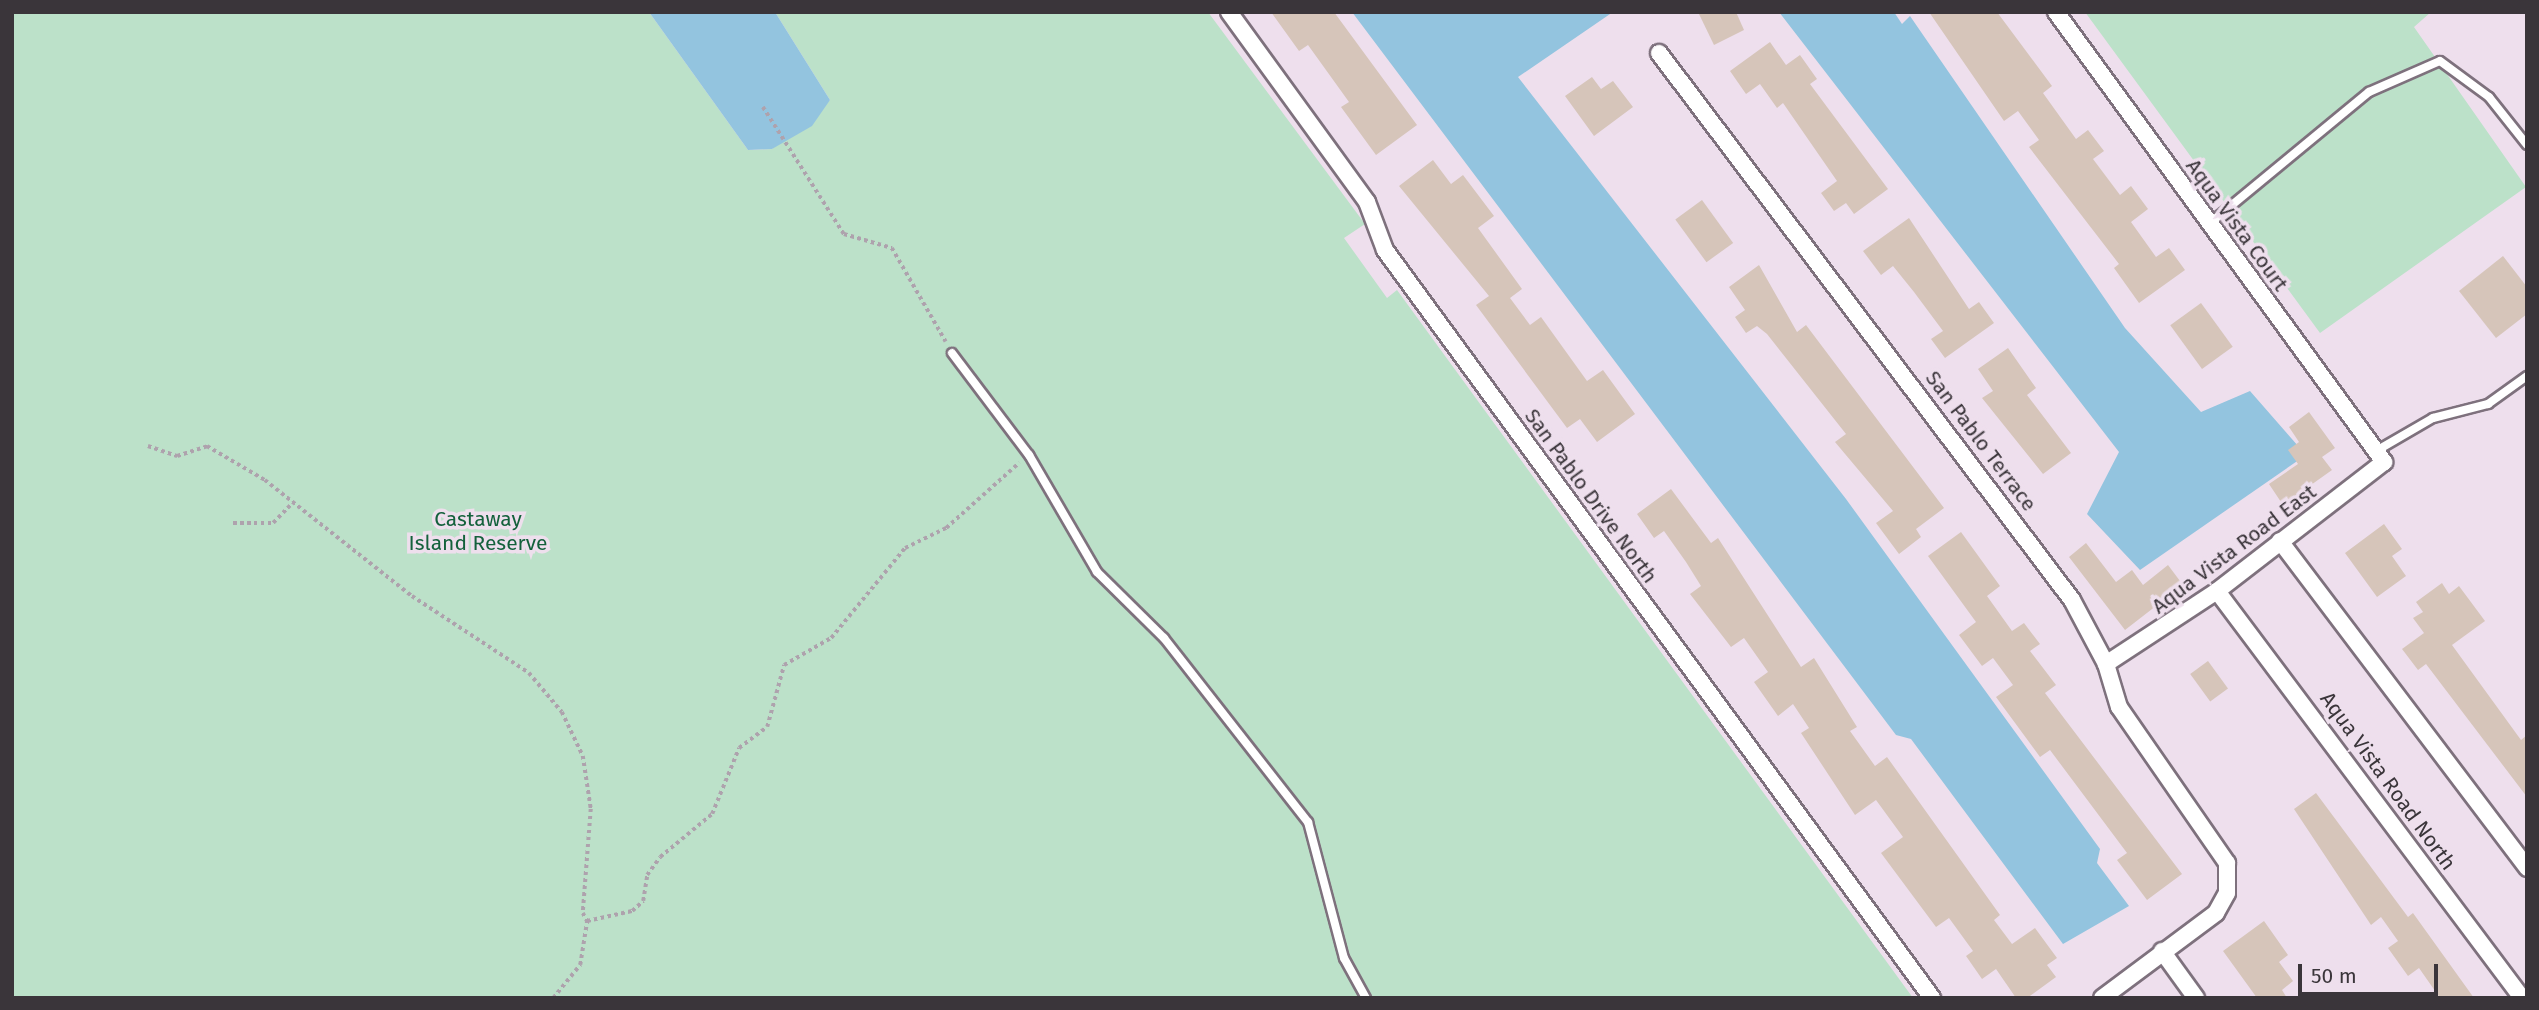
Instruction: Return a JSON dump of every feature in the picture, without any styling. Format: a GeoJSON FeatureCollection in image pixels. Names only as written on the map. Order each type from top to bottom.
{"type":"FeatureCollection","features":[{"type":"Feature","properties":{"kind":"street","name":"San Pablo Drive North"},"geometry":{"type":"LineString","coordinates":[[1229,12],[1367,201],[1385,250],[1932,998]]}},
{"type":"Feature","properties":{"kind":"street","name":"Aqua Vista Court"},"geometry":{"type":"LineString","coordinates":[[2056,12],[2380,456]]}},
{"type":"Feature","properties":{"kind":"street","name":"San Pablo Terrace"},"geometry":{"type":"LineString","coordinates":[[1659,53],[2073,600],[2106,664],[2119,707],[2217,841],[2229,878],[2224,903],[2187,935],[2162,951]]}},
{"type":"Feature","properties":{"kind":"street","name":"Aqua Vista Road East"},"geometry":{"type":"LineString","coordinates":[[2106,664],[2217,591],[2380,456]]}},
{"type":"Feature","properties":{"kind":"street"},"geometry":{"type":"LineString","coordinates":[[2280,541],[2527,868]]}},
{"type":"Feature","properties":{"kind":"street","name":"Aqua Vista Road North"},"geometry":{"type":"LineString","coordinates":[[2217,591],[2522,998]]}},
{"type":"Feature","properties":{"kind":"street"},"geometry":{"type":"LineString","coordinates":[[2103,997],[2162,951],[2196,998]]}},
{"type":"Feature","properties":{"kind":"lane"},"geometry":{"type":"LineString","coordinates":[[2210,223],[2369,92],[2440,61],[2489,97],[2527,145]]}},
{"type":"Feature","properties":{"kind":"lane"},"geometry":{"type":"LineString","coordinates":[[952,353],[1029,456],[1097,572],[1164,638],[1308,822],[1344,958],[1366,998]]}},
{"type":"Feature","properties":{"kind":"lane"},"geometry":{"type":"LineString","coordinates":[[2380,456],[2433,418],[2488,404],[2527,376]]}},
{"type":"Feature","properties":{"kind":"path"},"geometry":{"type":"LineString","coordinates":[[763,107],[845,234],[892,248],[926,298],[952,353]]}},
{"type":"Feature","properties":{"kind":"path"},"geometry":{"type":"LineString","coordinates":[[148,446],[177,456],[207,446],[292,503],[412,596],[529,673],[562,712],[583,756],[591,809],[587,921],[580,965],[553,998]]}},
{"type":"Feature","properties":{"kind":"path"},"geometry":{"type":"LineString","coordinates":[[587,921],[632,911],[643,901],[647,875],[660,857],[712,814],[739,748],[767,727],[784,665],[831,638],[905,548],[946,528],[997,480],[1029,456]]}},
{"type":"Feature","properties":{"kind":"path"},"geometry":{"type":"LineString","coordinates":[[233,523],[273,523],[292,503]]}},
{"type":"Feature","properties":{"kind":"green space","name":"Castaway Island Reserve"},"geometry":{"type":"Polygon","coordinates":[[[12,12],[649,12],[748,150],[772,149],[830,100],[775,12],[1208,12],[1365,224],[1344,238],[1387,298],[1397,290],[1913,998],[12,998],[12,12]]]}},
{"type":"Feature","properties":{"kind":"green space"},"geometry":{"type":"Polygon","coordinates":[[[2085,12],[2431,12],[2414,27],[2526,187],[2320,333],[2085,12]]]}},
{"type":"Feature","properties":{"kind":"water"},"geometry":{"type":"Polygon","coordinates":[[[649,12],[775,12],[830,100],[812,126],[772,149],[748,150],[649,12]]]}},
{"type":"Feature","properties":{"kind":"water"},"geometry":{"type":"Polygon","coordinates":[[[1352,12],[1613,12],[1518,77],[1846,499],[2100,849],[2097,863],[2129,906],[2063,944],[1911,739],[1896,735],[1352,12]]]}},
{"type":"Feature","properties":{"kind":"water"},"geometry":{"type":"Polygon","coordinates":[[[1779,12],[1894,12],[1902,24],[1910,16],[2125,328],[2201,412],[2250,391],[2306,455],[2140,570],[2087,514],[2119,452],[1779,12]]]}},
{"type":"Feature","properties":{"kind":"building"},"geometry":{"type":"Polygon","coordinates":[[[1271,12],[1334,12],[1417,125],[1376,155],[1341,107],[1349,102],[1308,45],[1299,51],[1271,12]]]}},
{"type":"Feature","properties":{"kind":"building"},"geometry":{"type":"Polygon","coordinates":[[[1698,12],[1736,12],[1744,30],[1714,45],[1698,12]]]}},
{"type":"Feature","properties":{"kind":"building"},"geometry":{"type":"Polygon","coordinates":[[[1929,12],[1997,12],[2052,86],[2043,93],[2076,139],[2088,130],[2104,151],[2093,159],[2120,195],[2131,186],[2148,209],[2131,222],[2156,257],[2169,248],[2185,270],[2139,303],[2114,268],[2119,264],[2029,147],[2039,140],[2018,111],[2004,121],[1929,12]]]}},
{"type":"Feature","properties":{"kind":"building"},"geometry":{"type":"Polygon","coordinates":[[[1770,42],[1786,65],[1800,55],[1817,79],[1810,84],[1888,189],[1854,214],[1846,203],[1834,211],[1821,193],[1837,181],[1783,103],[1777,108],[1760,84],[1746,94],[1730,71],[1770,42]]]}},
{"type":"Feature","properties":{"kind":"building"},"geometry":{"type":"Polygon","coordinates":[[[1592,77],[1601,89],[1613,81],[1633,107],[1594,136],[1565,96],[1592,77]]]}},
{"type":"Feature","properties":{"kind":"building"},"geometry":{"type":"Polygon","coordinates":[[[1433,160],[1451,184],[1463,175],[1494,216],[1478,228],[1522,289],[1510,298],[1530,325],[1541,317],[1587,381],[1603,370],[1635,414],[1597,442],[1580,419],[1567,428],[1476,305],[1489,296],[1399,186],[1433,160]]]}},
{"type":"Feature","properties":{"kind":"building"},"geometry":{"type":"Polygon","coordinates":[[[1702,200],[1733,243],[1706,262],[1675,219],[1702,200]]]}},
{"type":"Feature","properties":{"kind":"building"},"geometry":{"type":"Polygon","coordinates":[[[1909,218],[1969,309],[1979,302],[1994,323],[1945,358],[1931,339],[1943,331],[1914,292],[1893,266],[1881,275],[1863,251],[1909,218]]]}},
{"type":"Feature","properties":{"kind":"building"},"geometry":{"type":"Polygon","coordinates":[[[2503,256],[2527,287],[2527,314],[2496,338],[2459,291],[2503,256]]]}},
{"type":"Feature","properties":{"kind":"building"},"geometry":{"type":"Polygon","coordinates":[[[1759,265],[1797,332],[1806,325],[1944,508],[1916,529],[1921,537],[1899,554],[1876,523],[1893,511],[1835,442],[1846,434],[1767,334],[1757,326],[1746,333],[1735,317],[1745,310],[1729,287],[1759,265]]]}},
{"type":"Feature","properties":{"kind":"building"},"geometry":{"type":"Polygon","coordinates":[[[2201,303],[2233,347],[2202,369],[2170,325],[2201,303]]]}},
{"type":"Feature","properties":{"kind":"building"},"geometry":{"type":"Polygon","coordinates":[[[2008,348],[2036,388],[2027,395],[2071,453],[2043,474],[1982,398],[1993,391],[1978,369],[2008,348]]]}},
{"type":"Feature","properties":{"kind":"building"},"geometry":{"type":"Polygon","coordinates":[[[2309,412],[2335,448],[2322,457],[2332,470],[2283,505],[2269,484],[2298,464],[2288,450],[2299,442],[2289,427],[2309,412]]]}},
{"type":"Feature","properties":{"kind":"building"},"geometry":{"type":"Polygon","coordinates":[[[1671,489],[1711,543],[1718,538],[1801,667],[1814,658],[1857,727],[1850,731],[1875,766],[1887,757],[2000,915],[1994,920],[2012,944],[2035,928],[2057,958],[2047,965],[2056,977],[2027,998],[2016,998],[1996,969],[1982,979],[1966,956],[1973,951],[1949,918],[1936,927],[1881,853],[1903,837],[1876,800],[1855,815],[1801,733],[1809,728],[1793,704],[1778,716],[1754,682],[1768,672],[1744,638],[1731,647],[1690,594],[1701,586],[1686,562],[1664,531],[1654,538],[1637,514],[1671,489]]]}},
{"type":"Feature","properties":{"kind":"building"},"geometry":{"type":"Polygon","coordinates":[[[2384,524],[2402,549],[2392,556],[2406,576],[2377,597],[2345,553],[2384,524]]]}},
{"type":"Feature","properties":{"kind":"building"},"geometry":{"type":"Polygon","coordinates":[[[1961,532],[2000,586],[1987,596],[2012,631],[2024,623],[2040,644],[2030,651],[2056,685],[2045,693],[2182,874],[2147,900],[2117,860],[2127,853],[2050,750],[2040,757],[1996,697],[2013,685],[1993,658],[1982,666],[1959,635],[1976,622],[1928,556],[1961,532]]]}},
{"type":"Feature","properties":{"kind":"building"},"geometry":{"type":"Polygon","coordinates":[[[2086,543],[2116,582],[2132,570],[2143,585],[2168,565],[2183,585],[2125,630],[2069,557],[2086,543]]]}},
{"type":"Feature","properties":{"kind":"building"},"geometry":{"type":"Polygon","coordinates":[[[2442,583],[2449,594],[2459,586],[2485,621],[2452,645],[2521,740],[2527,735],[2527,797],[2426,664],[2418,670],[2402,649],[2424,633],[2413,618],[2423,612],[2416,602],[2442,583]]]}},
{"type":"Feature","properties":{"kind":"building"},"geometry":{"type":"Polygon","coordinates":[[[2208,661],[2228,689],[2210,701],[2190,674],[2208,661]]]}},
{"type":"Feature","properties":{"kind":"building"},"geometry":{"type":"Polygon","coordinates":[[[2316,793],[2408,917],[2413,913],[2474,998],[2440,998],[2419,968],[2408,976],[2388,948],[2398,941],[2381,917],[2371,925],[2294,809],[2316,793]]]}},
{"type":"Feature","properties":{"kind":"building"},"geometry":{"type":"Polygon","coordinates":[[[2264,921],[2288,955],[2279,962],[2293,981],[2282,990],[2287,998],[2257,998],[2223,951],[2264,921]]]}}]}
